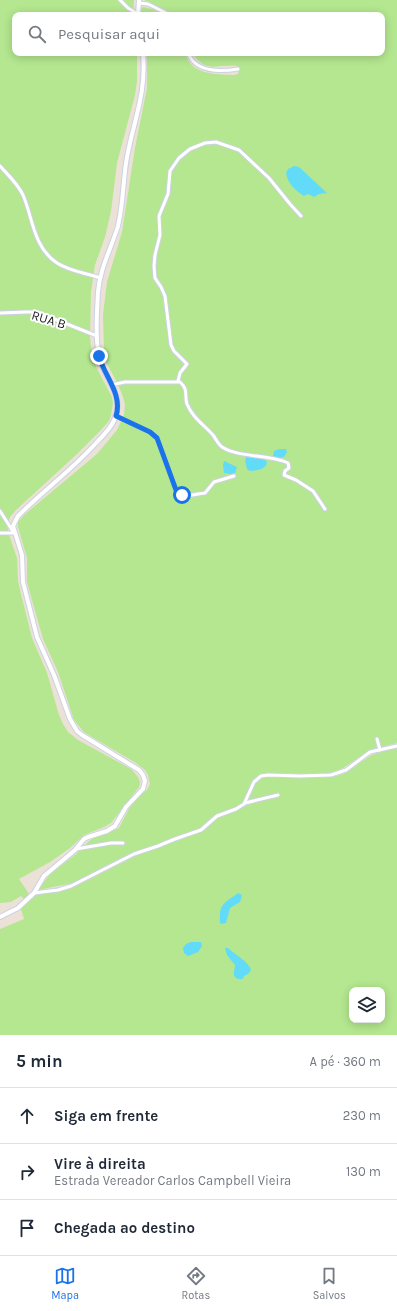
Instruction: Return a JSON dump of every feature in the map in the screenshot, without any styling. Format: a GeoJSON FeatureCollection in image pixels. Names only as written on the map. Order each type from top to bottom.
{"type":"FeatureCollection","features":[{"type":"Feature","properties":{"kind":"street"},"geometry":{"type":"LineString","coordinates":[[120,0],[134,12]]}},
{"type":"Feature","properties":{"kind":"street"},"geometry":{"type":"LineString","coordinates":[[138,12],[139,1],[164,12]]}},
{"type":"Feature","properties":{"kind":"street"},"geometry":{"type":"LineString","coordinates":[[0,918],[17,909],[32,894],[44,876],[88,837],[107,831],[115,826],[126,807],[143,789],[145,781],[142,773],[136,768],[77,731],[70,719],[54,675],[40,645],[35,630],[30,604],[23,582],[22,555],[13,526],[18,516],[88,452],[107,430],[116,416],[118,401],[101,363],[97,336],[98,302],[100,278],[120,216],[126,163],[141,101],[144,73],[143,56]]}},
{"type":"Feature","properties":{"kind":"street"},"geometry":{"type":"LineString","coordinates":[[190,56],[193,62],[200,67],[221,70],[238,68]]}},
{"type":"Feature","properties":{"kind":"street"},"geometry":{"type":"LineString","coordinates":[[178,381],[180,373],[187,364],[174,351],[171,345],[165,296],[162,286],[155,278],[154,266],[160,235],[159,216],[168,194],[170,171],[176,161],[186,151],[204,143],[216,142],[239,150],[269,178],[301,216]]}},
{"type":"Feature","properties":{"kind":"street"},"geometry":{"type":"LineString","coordinates":[[0,166],[23,194],[37,238],[46,253],[65,267],[100,278]]}},
{"type":"Feature","properties":{"kind":"street","name":"RUA B"},"geometry":{"type":"LineString","coordinates":[[0,313],[37,312],[97,336]]}},
{"type":"Feature","properties":{"kind":"street"},"geometry":{"type":"LineString","coordinates":[[111,385],[125,382],[181,382],[186,389],[186,400],[189,408],[213,435],[220,446],[228,450],[288,463],[289,468],[285,471],[284,475],[296,480],[313,491],[325,509]]}},
{"type":"Feature","properties":{"kind":"street"},"geometry":{"type":"LineString","coordinates":[[116,416],[154,435],[160,444],[176,490],[182,495],[206,492],[214,482],[234,476]]}},
{"type":"Feature","properties":{"kind":"street"},"geometry":{"type":"LineString","coordinates":[[0,511],[15,534]]}},
{"type":"Feature","properties":{"kind":"street"},"geometry":{"type":"LineString","coordinates":[[0,533],[15,534]]}},
{"type":"Feature","properties":{"kind":"street"},"geometry":{"type":"LineString","coordinates":[[377,739],[380,750]]}},
{"type":"Feature","properties":{"kind":"street"},"geometry":{"type":"LineString","coordinates":[[245,804],[254,782],[261,776],[331,775],[346,770],[370,752],[397,746]]}},
{"type":"Feature","properties":{"kind":"street"},"geometry":{"type":"LineString","coordinates":[[32,894],[58,890],[71,886],[134,854],[165,844],[175,838],[197,832],[218,816],[245,804],[278,795]]}},
{"type":"Feature","properties":{"kind":"street"},"geometry":{"type":"LineString","coordinates":[[76,849],[111,843],[123,843]]}},
{"type":"Feature","properties":{"kind":"green space"},"geometry":{"type":"Polygon","coordinates":[[[0,0],[134,0],[133,12],[12,12],[12,56],[137,56],[137,81],[135,95],[117,163],[111,211],[105,237],[95,265],[91,292],[90,338],[92,354],[96,367],[112,397],[113,403],[111,415],[109,421],[77,454],[16,510],[10,517],[7,525],[17,558],[18,580],[32,638],[47,673],[63,724],[68,732],[78,740],[131,769],[138,777],[140,782],[139,787],[111,823],[84,835],[70,848],[50,862],[19,879],[29,894],[24,899],[21,896],[11,902],[0,903],[0,0]]]}},
{"type":"Feature","properties":{"kind":"green space"},"geometry":{"type":"Polygon","coordinates":[[[144,0],[397,0],[397,743],[372,749],[343,768],[329,773],[269,773],[259,776],[253,781],[244,803],[236,808],[218,814],[197,831],[129,854],[73,883],[38,890],[50,874],[76,854],[93,838],[119,828],[131,805],[147,790],[150,784],[145,770],[84,732],[74,720],[58,672],[43,639],[27,582],[27,558],[18,527],[18,522],[24,515],[97,454],[117,430],[124,415],[125,404],[123,397],[105,359],[103,315],[107,282],[122,232],[135,148],[147,88],[147,56],[186,56],[193,66],[205,72],[234,75],[238,74],[239,71],[237,66],[208,66],[203,64],[195,56],[385,56],[385,12],[170,12],[144,0]]]}},
{"type":"Feature","properties":{"kind":"green space"},"geometry":{"type":"Polygon","coordinates":[[[143,7],[158,12],[141,12],[143,7]]]}},
{"type":"Feature","properties":{"kind":"green space"},"geometry":{"type":"Polygon","coordinates":[[[397,748],[397,1035],[0,1035],[0,929],[24,919],[21,909],[35,895],[76,886],[137,855],[200,832],[221,816],[247,805],[279,796],[278,794],[249,801],[254,785],[264,777],[324,778],[341,775],[370,756],[397,748]]]}},
{"type":"Feature","properties":{"kind":"water"},"geometry":{"type":"Polygon","coordinates":[[[294,166],[299,167],[327,193],[319,194],[314,197],[308,194],[304,196],[290,184],[287,177],[286,173],[288,169],[294,166]]]}},
{"type":"Feature","properties":{"kind":"water"},"geometry":{"type":"Polygon","coordinates":[[[286,449],[287,452],[284,457],[279,458],[273,456],[274,451],[286,449]]]}},
{"type":"Feature","properties":{"kind":"water"},"geometry":{"type":"Polygon","coordinates":[[[247,456],[264,459],[267,462],[265,467],[250,471],[247,469],[245,460],[247,456]]]}},
{"type":"Feature","properties":{"kind":"water"},"geometry":{"type":"Polygon","coordinates":[[[224,461],[237,467],[235,473],[224,473],[224,461]]]}},
{"type":"Feature","properties":{"kind":"water"},"geometry":{"type":"Polygon","coordinates":[[[238,893],[242,895],[240,902],[230,908],[226,923],[221,924],[220,911],[222,907],[238,893]]]}},
{"type":"Feature","properties":{"kind":"water"},"geometry":{"type":"Polygon","coordinates":[[[191,942],[201,942],[202,946],[198,952],[188,956],[184,953],[183,948],[186,944],[191,942]]]}},
{"type":"Feature","properties":{"kind":"water"},"geometry":{"type":"Polygon","coordinates":[[[225,948],[228,948],[250,967],[251,970],[244,976],[243,979],[236,978],[234,973],[235,965],[227,955],[225,948]]]}},
{"type":"Feature","properties":{"kind":"route"},"geometry":{"type":"LineString","coordinates":[[99,356],[103,369],[117,397],[118,410],[116,416],[150,432],[157,438],[176,490],[182,495]]}}]}
